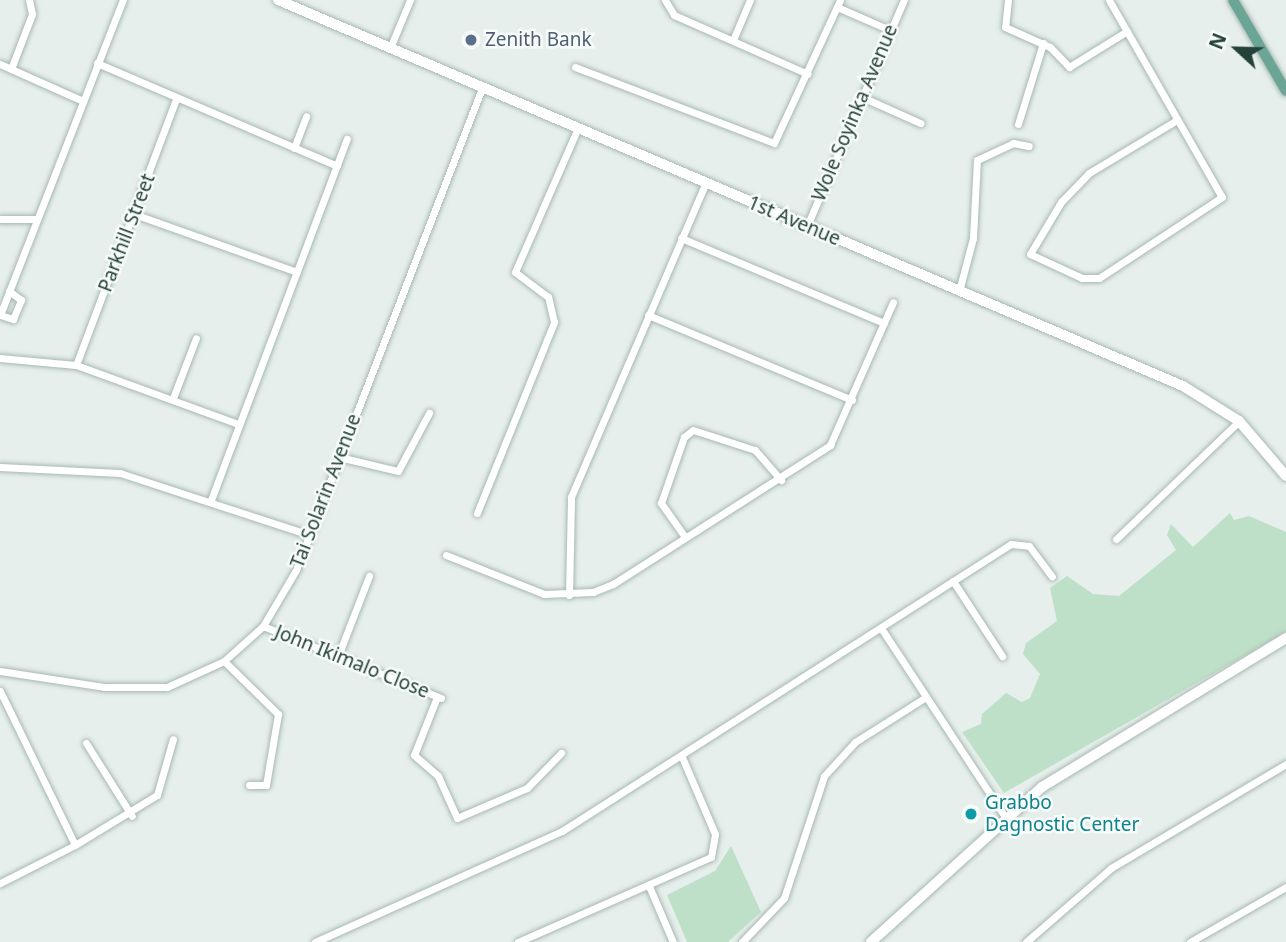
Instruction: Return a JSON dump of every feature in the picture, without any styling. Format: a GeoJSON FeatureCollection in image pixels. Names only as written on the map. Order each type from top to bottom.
{"type":"FeatureCollection","features":[{"type":"Feature","properties":{"kind":"main road"},"geometry":{"type":"LineString","coordinates":[[1233,0],[1286,91]]}},
{"type":"Feature","properties":{"kind":"street"},"geometry":{"type":"LineString","coordinates":[[11,69],[32,14],[29,0]]}},
{"type":"Feature","properties":{"kind":"street"},"geometry":{"type":"LineString","coordinates":[[9,291],[21,300],[13,319],[0,315],[3,300],[9,291],[122,0]]}},
{"type":"Feature","properties":{"kind":"street","name":"1st Avenue"},"geometry":{"type":"LineString","coordinates":[[278,0],[1183,386],[1239,421],[1286,476]]}},
{"type":"Feature","properties":{"kind":"street"},"geometry":{"type":"LineString","coordinates":[[390,48],[410,0]]}},
{"type":"Feature","properties":{"kind":"street"},"geometry":{"type":"LineString","coordinates":[[665,0],[674,15],[808,74]]}},
{"type":"Feature","properties":{"kind":"street"},"geometry":{"type":"LineString","coordinates":[[733,40],[750,0]]}},
{"type":"Feature","properties":{"kind":"street","name":"Wole Soyinka Avenue"},"geometry":{"type":"LineString","coordinates":[[807,226],[904,0]]}},
{"type":"Feature","properties":{"kind":"street"},"geometry":{"type":"LineString","coordinates":[[1008,0],[1005,27],[1043,43],[1073,67],[1127,30]]}},
{"type":"Feature","properties":{"kind":"street"},"geometry":{"type":"LineString","coordinates":[[1109,0],[1220,190],[1218,203],[1099,278],[1082,278],[1030,254],[1061,202],[1089,173],[1177,120]]}},
{"type":"Feature","properties":{"kind":"street"},"geometry":{"type":"LineString","coordinates":[[575,67],[765,144],[782,135],[839,4],[890,30]]}},
{"type":"Feature","properties":{"kind":"street"},"geometry":{"type":"LineString","coordinates":[[1018,124],[1043,43]]}},
{"type":"Feature","properties":{"kind":"street"},"geometry":{"type":"LineString","coordinates":[[97,63],[337,166]]}},
{"type":"Feature","properties":{"kind":"street"},"geometry":{"type":"LineString","coordinates":[[0,64],[81,100]]}},
{"type":"Feature","properties":{"kind":"street","name":"Tai Solarin Avenue"},"geometry":{"type":"LineString","coordinates":[[0,671],[140,690],[190,680],[224,662],[263,626],[310,535],[482,88]]}},
{"type":"Feature","properties":{"kind":"street"},"geometry":{"type":"LineString","coordinates":[[862,97],[920,123]]}},
{"type":"Feature","properties":{"kind":"street","name":"Parkhill Street"},"geometry":{"type":"LineString","coordinates":[[76,365],[176,99]]}},
{"type":"Feature","properties":{"kind":"street"},"geometry":{"type":"LineString","coordinates":[[293,148],[306,116]]}},
{"type":"Feature","properties":{"kind":"street"},"geometry":{"type":"LineString","coordinates":[[477,513],[554,322],[548,297],[515,272],[578,128]]}},
{"type":"Feature","properties":{"kind":"street"},"geometry":{"type":"LineString","coordinates":[[211,500],[347,139]]}},
{"type":"Feature","properties":{"kind":"street"},"geometry":{"type":"LineString","coordinates":[[959,291],[973,238],[978,160],[1013,143],[1029,146]]}},
{"type":"Feature","properties":{"kind":"street"},"geometry":{"type":"LineString","coordinates":[[569,595],[568,509],[705,182]]}},
{"type":"Feature","properties":{"kind":"street"},"geometry":{"type":"LineString","coordinates":[[134,214],[298,272]]}},
{"type":"Feature","properties":{"kind":"street"},"geometry":{"type":"LineString","coordinates":[[0,219],[36,219]]}},
{"type":"Feature","properties":{"kind":"street"},"geometry":{"type":"LineString","coordinates":[[681,238],[884,323]]}},
{"type":"Feature","properties":{"kind":"street"},"geometry":{"type":"LineString","coordinates":[[446,555],[522,587],[569,595],[614,584],[685,537],[781,480],[830,445],[893,302]]}},
{"type":"Feature","properties":{"kind":"street"},"geometry":{"type":"LineString","coordinates":[[648,315],[852,400]]}},
{"type":"Feature","properties":{"kind":"street"},"geometry":{"type":"LineString","coordinates":[[173,398],[196,338]]}},
{"type":"Feature","properties":{"kind":"street"},"geometry":{"type":"LineString","coordinates":[[0,358],[76,365],[239,424]]}},
{"type":"Feature","properties":{"kind":"street"},"geometry":{"type":"LineString","coordinates":[[340,457],[398,471],[429,413]]}},
{"type":"Feature","properties":{"kind":"street"},"geometry":{"type":"LineString","coordinates":[[1116,539],[1239,421]]}},
{"type":"Feature","properties":{"kind":"street"},"geometry":{"type":"LineString","coordinates":[[685,537],[661,503],[684,437],[693,430],[755,450],[781,480]]}},
{"type":"Feature","properties":{"kind":"street"},"geometry":{"type":"LineString","coordinates":[[0,467],[120,473],[211,500],[310,535]]}},
{"type":"Feature","properties":{"kind":"street"},"geometry":{"type":"LineString","coordinates":[[315,942],[562,831],[682,757],[953,581],[1021,542],[1052,576]]}},
{"type":"Feature","properties":{"kind":"street"},"geometry":{"type":"LineString","coordinates":[[338,656],[369,576]]}},
{"type":"Feature","properties":{"kind":"street"},"geometry":{"type":"LineString","coordinates":[[953,581],[1002,656]]}},
{"type":"Feature","properties":{"kind":"street","name":"John Ikimalo Close"},"geometry":{"type":"LineString","coordinates":[[263,626],[439,697],[414,755],[438,776],[457,818],[527,788],[561,753]]}},
{"type":"Feature","properties":{"kind":"street"},"geometry":{"type":"LineString","coordinates":[[881,628],[1005,817]]}},
{"type":"Feature","properties":{"kind":"street"},"geometry":{"type":"LineString","coordinates":[[871,942],[1005,817],[1042,787],[1286,638]]}},
{"type":"Feature","properties":{"kind":"street"},"geometry":{"type":"LineString","coordinates":[[224,662],[278,714],[266,785],[249,785]]}},
{"type":"Feature","properties":{"kind":"street"},"geometry":{"type":"LineString","coordinates":[[0,691],[75,845]]}},
{"type":"Feature","properties":{"kind":"street"},"geometry":{"type":"LineString","coordinates":[[742,942],[784,898],[812,800],[831,767],[855,742],[926,697]]}},
{"type":"Feature","properties":{"kind":"street"},"geometry":{"type":"LineString","coordinates":[[0,883],[132,816],[157,796],[173,739]]}},
{"type":"Feature","properties":{"kind":"street"},"geometry":{"type":"LineString","coordinates":[[86,743],[132,816]]}},
{"type":"Feature","properties":{"kind":"street"},"geometry":{"type":"LineString","coordinates":[[522,941],[711,857],[716,848],[682,757]]}},
{"type":"Feature","properties":{"kind":"street"},"geometry":{"type":"LineString","coordinates":[[1026,942],[1111,868],[1286,765]]}},
{"type":"Feature","properties":{"kind":"street"},"geometry":{"type":"LineString","coordinates":[[649,886],[673,942]]}},
{"type":"Feature","properties":{"kind":"street"},"geometry":{"type":"LineString","coordinates":[[1189,942],[1286,887]]}},
{"type":"Feature","properties":{"kind":"street"},"geometry":{"type":"LineString","coordinates":[[337,932],[342,942]]}},
{"type":"Feature","properties":{"kind":"street"},"geometry":{"type":"LineString","coordinates":[[1034,934],[1041,942]]}},
{"type":"Feature","properties":{"kind":"green space"},"geometry":{"type":"Polygon","coordinates":[[[1230,513],[1234,520],[1249,516],[1286,532],[1286,632],[1004,793],[962,732],[981,724],[982,714],[1006,693],[1022,702],[1030,698],[1040,674],[1023,654],[1026,643],[1057,621],[1050,588],[1067,576],[1093,594],[1119,596],[1176,550],[1167,535],[1171,524],[1193,547],[1230,513]]]}},
{"type":"Feature","properties":{"kind":"green space"},"geometry":{"type":"Polygon","coordinates":[[[731,846],[761,912],[728,942],[687,942],[667,895],[715,871],[731,846]]]}},
{"type":"Feature","properties":{"kind":"place","name":"Zenith Bank"},"geometry":{"type":"Point","coordinates":[471,40]}},
{"type":"Feature","properties":{"kind":"place","name":"Grabbo Dagnostic Center"},"geometry":{"type":"Point","coordinates":[971,814]}}]}
